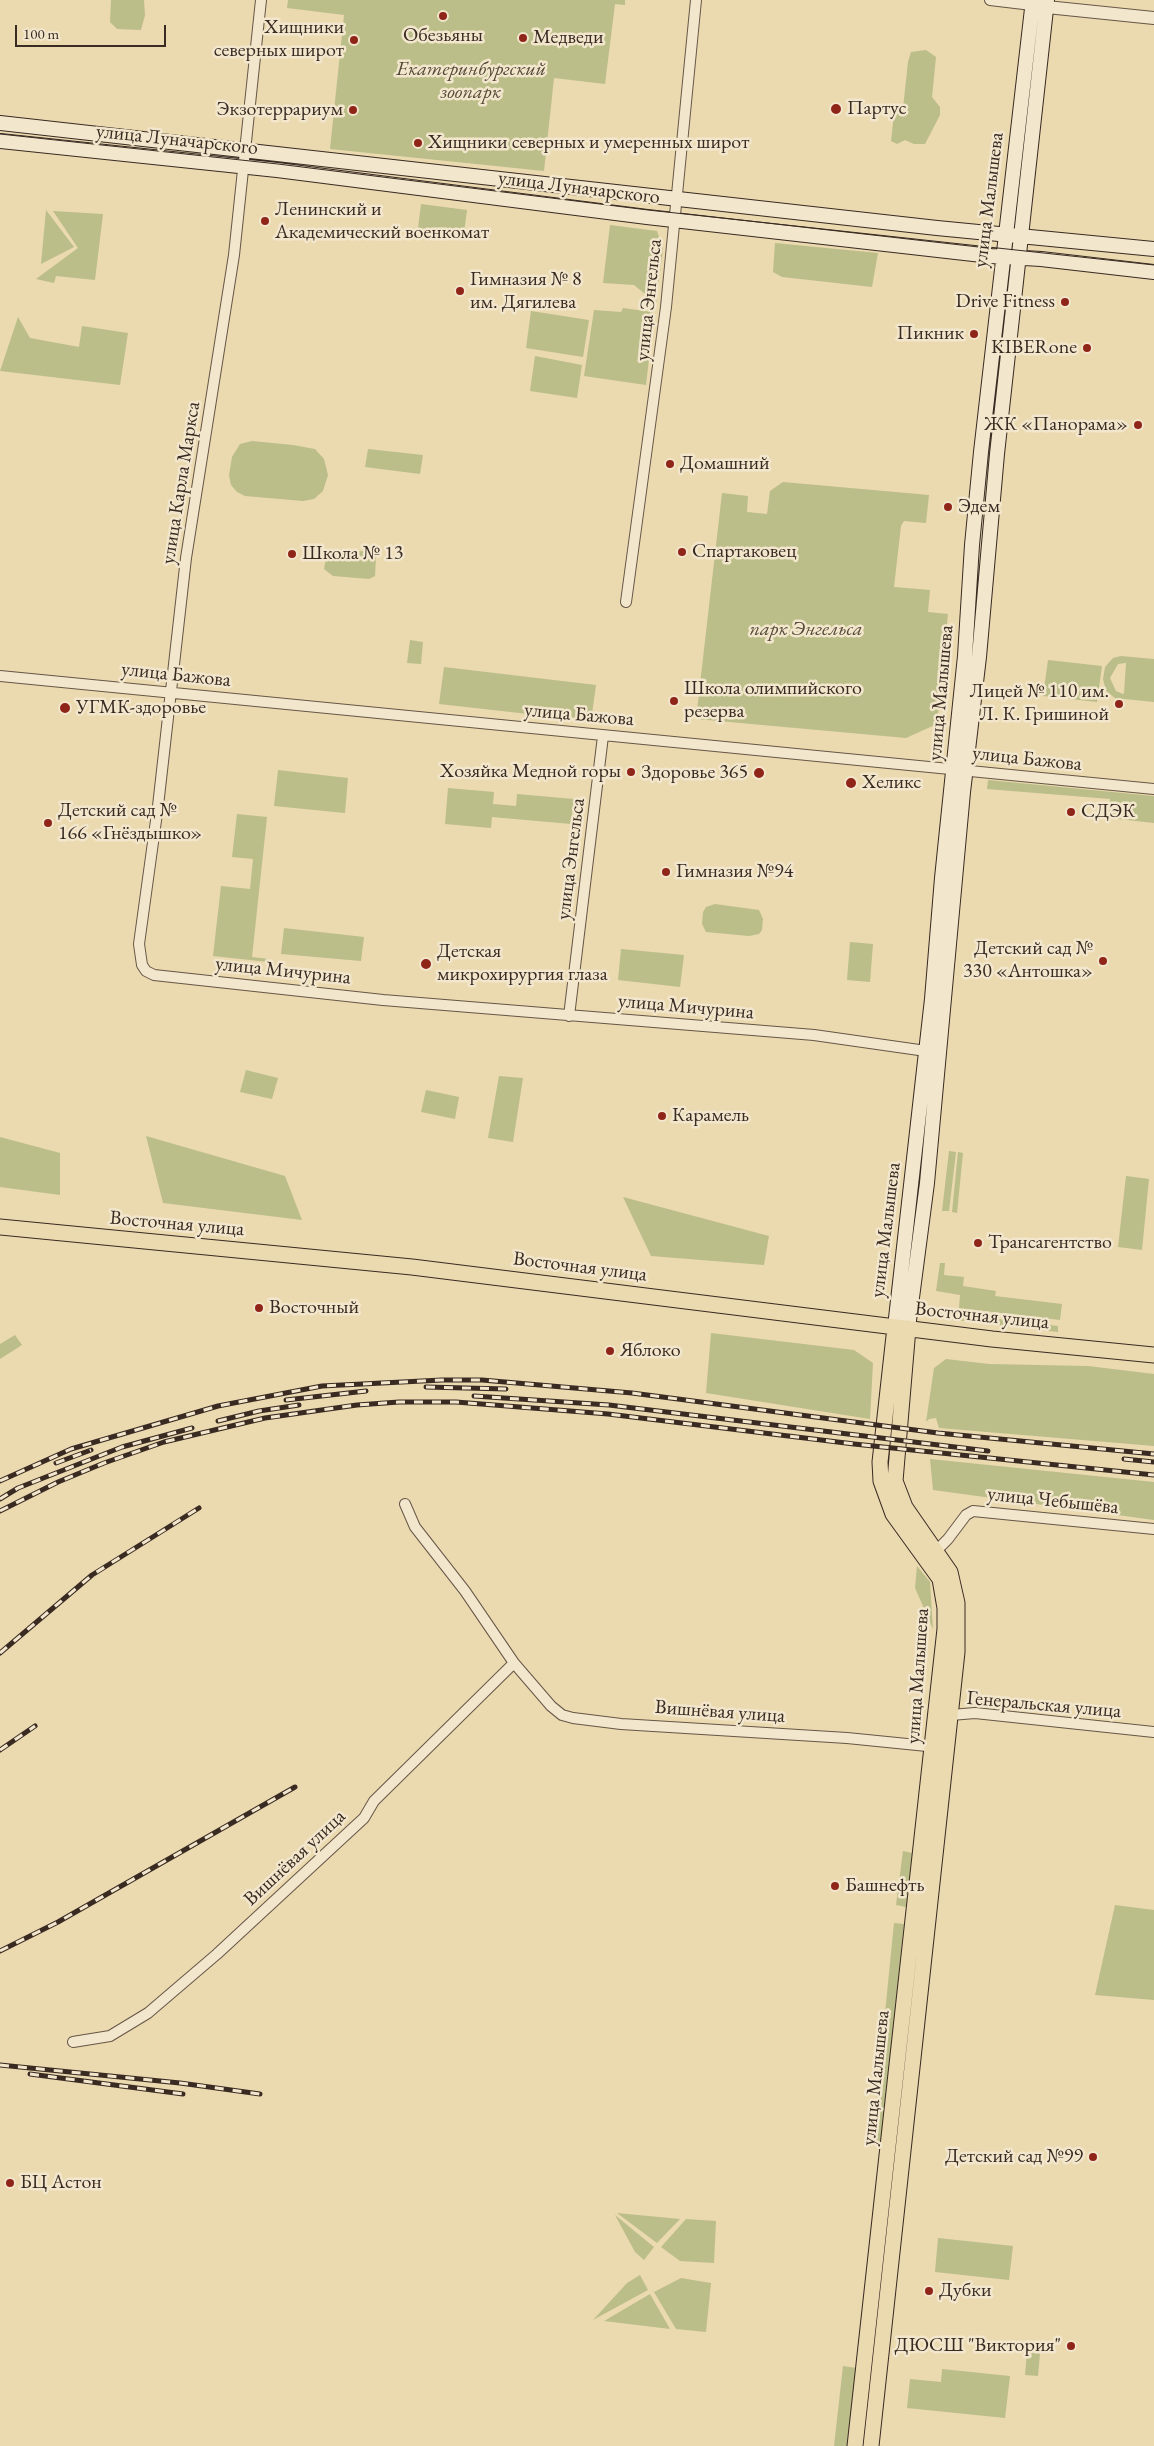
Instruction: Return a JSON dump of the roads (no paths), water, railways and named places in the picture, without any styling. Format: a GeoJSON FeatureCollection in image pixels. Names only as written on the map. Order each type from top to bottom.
{"type":"FeatureCollection","features":[{"type":"Feature","properties":{"kind":"main road","name":"улица Малышева"},"geometry":{"type":"LineString","coordinates":[[870,2446],[940,1748],[935,1728],[945,1629],[943,1592],[935,1570],[893,1514],[881,1481],[880,1462],[927,1183],[960,769],[973,535],[1032,3]]}},
{"type":"Feature","properties":{"kind":"main road","name":"улица Малышева"},"geometry":{"type":"LineString","coordinates":[[855,2446],[940,1748],[951,1715],[957,1657],[957,1603],[950,1572],[937,1550],[905,1507],[895,1480],[902,1327],[926,1051],[960,769],[979,657],[992,500],[1047,3]]}},
{"type":"Feature","properties":{"kind":"main road","name":"улица Луначарского"},"geometry":{"type":"LineString","coordinates":[[0,122],[1154,250]]}},
{"type":"Feature","properties":{"kind":"main road","name":"улица Луначарского"},"geometry":{"type":"LineString","coordinates":[[0,141],[245,167],[675,220],[1154,272]]}},
{"type":"Feature","properties":{"kind":"main road","name":"Восточная улица"},"geometry":{"type":"LineString","coordinates":[[0,1227],[412,1267],[902,1327],[1154,1355]]}},
{"type":"Feature","properties":{"kind":"street","name":"улица Карла Маркса"},"geometry":{"type":"LineString","coordinates":[[146,971],[142,965],[139,944],[158,806],[186,558],[230,282],[245,167],[262,0]]}},
{"type":"Feature","properties":{"kind":"street","name":"улица Энгельса"},"geometry":{"type":"LineString","coordinates":[[626,602],[658,376],[678,198],[696,0]]}},
{"type":"Feature","properties":{"kind":"street"},"geometry":{"type":"LineString","coordinates":[[990,0],[1047,3],[1154,18]]}},
{"type":"Feature","properties":{"kind":"street","name":"улица Бажова"},"geometry":{"type":"LineString","coordinates":[[0,676],[603,736],[960,769],[1154,790]]}},
{"type":"Feature","properties":{"kind":"street","name":"улица Энгельса"},"geometry":{"type":"LineString","coordinates":[[569,1016],[603,736]]}},
{"type":"Feature","properties":{"kind":"street","name":"улица Мичурина"},"geometry":{"type":"LineString","coordinates":[[146,971],[154,975],[373,999],[814,1035],[926,1051]]}},
{"type":"Feature","properties":{"kind":"street","name":"Вишнёвая улица"},"geometry":{"type":"LineString","coordinates":[[405,1504],[416,1527],[465,1591],[514,1663],[551,1706],[562,1715],[623,1724],[847,1738],[940,1748]]}},
{"type":"Feature","properties":{"kind":"street","name":"улица Чебышёва"},"geometry":{"type":"LineString","coordinates":[[937,1550],[966,1515],[973,1511],[1154,1529]]}},
{"type":"Feature","properties":{"kind":"street","name":"Вишнёвая улица"},"geometry":{"type":"LineString","coordinates":[[73,2042],[110,2036],[148,2013],[217,1954],[364,1818],[374,1801],[514,1663]]}},
{"type":"Feature","properties":{"kind":"street","name":"Генеральская улица"},"geometry":{"type":"LineString","coordinates":[[935,1728],[951,1715],[975,1713],[1154,1732]]}},
{"type":"Feature","properties":{"kind":"tram line"},"geometry":{"type":"LineString","coordinates":[[0,134],[278,164],[648,210],[1154,265]]}},
{"type":"Feature","properties":{"kind":"railway"},"geometry":{"type":"LineString","coordinates":[[0,1481],[71,1449],[218,1406],[322,1386],[442,1380],[482,1380],[632,1393],[938,1433],[1154,1454]]}},
{"type":"Feature","properties":{"kind":"railway"},"geometry":{"type":"LineString","coordinates":[[426,1387],[506,1389]]}},
{"type":"Feature","properties":{"kind":"railway"},"geometry":{"type":"LineString","coordinates":[[286,1400],[366,1391]]}},
{"type":"Feature","properties":{"kind":"railway"},"geometry":{"type":"LineString","coordinates":[[474,1396],[609,1405],[988,1451]]}},
{"type":"Feature","properties":{"kind":"railway"},"geometry":{"type":"LineString","coordinates":[[0,1511],[58,1482],[104,1463],[164,1442],[265,1418],[357,1405],[399,1402],[456,1402],[608,1414],[854,1444],[1154,1475]]}},
{"type":"Feature","properties":{"kind":"railway"},"geometry":{"type":"LineString","coordinates":[[218,1421],[259,1411],[299,1405]]}},
{"type":"Feature","properties":{"kind":"railway"},"geometry":{"type":"LineString","coordinates":[[0,1499],[18,1488],[122,1447],[192,1428]]}},
{"type":"Feature","properties":{"kind":"railway"},"geometry":{"type":"LineString","coordinates":[[56,1463],[91,1450]]}},
{"type":"Feature","properties":{"kind":"railway"},"geometry":{"type":"LineString","coordinates":[[1124,1459],[1154,1462]]}},
{"type":"Feature","properties":{"kind":"railway"},"geometry":{"type":"LineString","coordinates":[[0,1653],[92,1575],[199,1508]]}},
{"type":"Feature","properties":{"kind":"railway"},"geometry":{"type":"LineString","coordinates":[[0,1750],[35,1726]]}},
{"type":"Feature","properties":{"kind":"railway"},"geometry":{"type":"LineString","coordinates":[[0,1951],[58,1922],[295,1787]]}},
{"type":"Feature","properties":{"kind":"railway"},"geometry":{"type":"LineString","coordinates":[[0,2065],[180,2083],[260,2094]]}},
{"type":"Feature","properties":{"kind":"railway"},"geometry":{"type":"LineString","coordinates":[[30,2074],[183,2094]]}},
{"type":"Feature","properties":{"kind":"place","name":"Обезьяны"},"geometry":{"type":"Point","coordinates":[443,16]}},
{"type":"Feature","properties":{"kind":"place","name":"Медведи"},"geometry":{"type":"Point","coordinates":[523,38]}},
{"type":"Feature","properties":{"kind":"place","name":"Хищники северных широт"},"geometry":{"type":"Point","coordinates":[354,40]}},
{"type":"Feature","properties":{"kind":"place","name":"Партус"},"geometry":{"type":"Point","coordinates":[836,109]}},
{"type":"Feature","properties":{"kind":"place","name":"Экзотеррариум"},"geometry":{"type":"Point","coordinates":[353,110]}},
{"type":"Feature","properties":{"kind":"place","name":"Хищники северных и умеренных широт"},"geometry":{"type":"Point","coordinates":[418,143]}},
{"type":"Feature","properties":{"kind":"place","name":"Ленинский и Академический военкомат"},"geometry":{"type":"Point","coordinates":[265,221]}},
{"type":"Feature","properties":{"kind":"place","name":"Гимназия № 8 им. Дягилева"},"geometry":{"type":"Point","coordinates":[460,291]}},
{"type":"Feature","properties":{"kind":"place","name":"Drive Fitness"},"geometry":{"type":"Point","coordinates":[1065,302]}},
{"type":"Feature","properties":{"kind":"place","name":"Пикник"},"geometry":{"type":"Point","coordinates":[974,334]}},
{"type":"Feature","properties":{"kind":"place","name":"KIBERone"},"geometry":{"type":"Point","coordinates":[1087,348]}},
{"type":"Feature","properties":{"kind":"place","name":"ЖК «Панорама»"},"geometry":{"type":"Point","coordinates":[1138,425]}},
{"type":"Feature","properties":{"kind":"place","name":"Домашний"},"geometry":{"type":"Point","coordinates":[670,464]}},
{"type":"Feature","properties":{"kind":"place","name":"Эдем"},"geometry":{"type":"Point","coordinates":[948,507]}},
{"type":"Feature","properties":{"kind":"place","name":"Спартаковец"},"geometry":{"type":"Point","coordinates":[682,552]}},
{"type":"Feature","properties":{"kind":"place","name":"Школа № 13"},"geometry":{"type":"Point","coordinates":[292,554]}},
{"type":"Feature","properties":{"kind":"place","name":"Школа олимпийского резерва"},"geometry":{"type":"Point","coordinates":[674,701]}},
{"type":"Feature","properties":{"kind":"place","name":"Лицей № 110 им. Л. К. Гришиной"},"geometry":{"type":"Point","coordinates":[1119,704]}},
{"type":"Feature","properties":{"kind":"place","name":"УГМК-здоровье"},"geometry":{"type":"Point","coordinates":[65,708]}},
{"type":"Feature","properties":{"kind":"place","name":"Хозяйка Медной горы"},"geometry":{"type":"Point","coordinates":[631,772]}},
{"type":"Feature","properties":{"kind":"place","name":"Здоровье 365"},"geometry":{"type":"Point","coordinates":[759,773]}},
{"type":"Feature","properties":{"kind":"place","name":"Хеликс"},"geometry":{"type":"Point","coordinates":[851,783]}},
{"type":"Feature","properties":{"kind":"place","name":"СДЭК"},"geometry":{"type":"Point","coordinates":[1071,812]}},
{"type":"Feature","properties":{"kind":"place","name":"Детский сад № 166 «Гнёздышко»"},"geometry":{"type":"Point","coordinates":[48,823]}},
{"type":"Feature","properties":{"kind":"place","name":"Гимназия №94"},"geometry":{"type":"Point","coordinates":[666,872]}},
{"type":"Feature","properties":{"kind":"place","name":"Детский сад № 330 «Антошка»"},"geometry":{"type":"Point","coordinates":[1103,961]}},
{"type":"Feature","properties":{"kind":"place","name":"Детская микрохирургия глаза"},"geometry":{"type":"Point","coordinates":[426,964]}},
{"type":"Feature","properties":{"kind":"place","name":"Карамель"},"geometry":{"type":"Point","coordinates":[662,1116]}},
{"type":"Feature","properties":{"kind":"place","name":"Трансагентство"},"geometry":{"type":"Point","coordinates":[978,1243]}},
{"type":"Feature","properties":{"kind":"place","name":"Восточный"},"geometry":{"type":"Point","coordinates":[259,1308]}},
{"type":"Feature","properties":{"kind":"place","name":"Яблоко"},"geometry":{"type":"Point","coordinates":[610,1351]}},
{"type":"Feature","properties":{"kind":"place","name":"Башнефть"},"geometry":{"type":"Point","coordinates":[835,1886]}},
{"type":"Feature","properties":{"kind":"place","name":"Детский сад №99"},"geometry":{"type":"Point","coordinates":[1093,2157]}},
{"type":"Feature","properties":{"kind":"place","name":"БЦ Астон"},"geometry":{"type":"Point","coordinates":[10,2183]}},
{"type":"Feature","properties":{"kind":"place","name":"Дубки"},"geometry":{"type":"Point","coordinates":[929,2291]}},
{"type":"Feature","properties":{"kind":"place","name":"ДЮСШ \"Виктория\""},"geometry":{"type":"Point","coordinates":[1071,2346]}},
{"type":"Feature","properties":{"kind":"park label","name":"Екатеринбургский зоопарк"},"geometry":{"type":"Point","coordinates":[471,82]}},
{"type":"Feature","properties":{"kind":"park label","name":"парк Энгельса"},"geometry":{"type":"Point","coordinates":[806,630]}}]}
